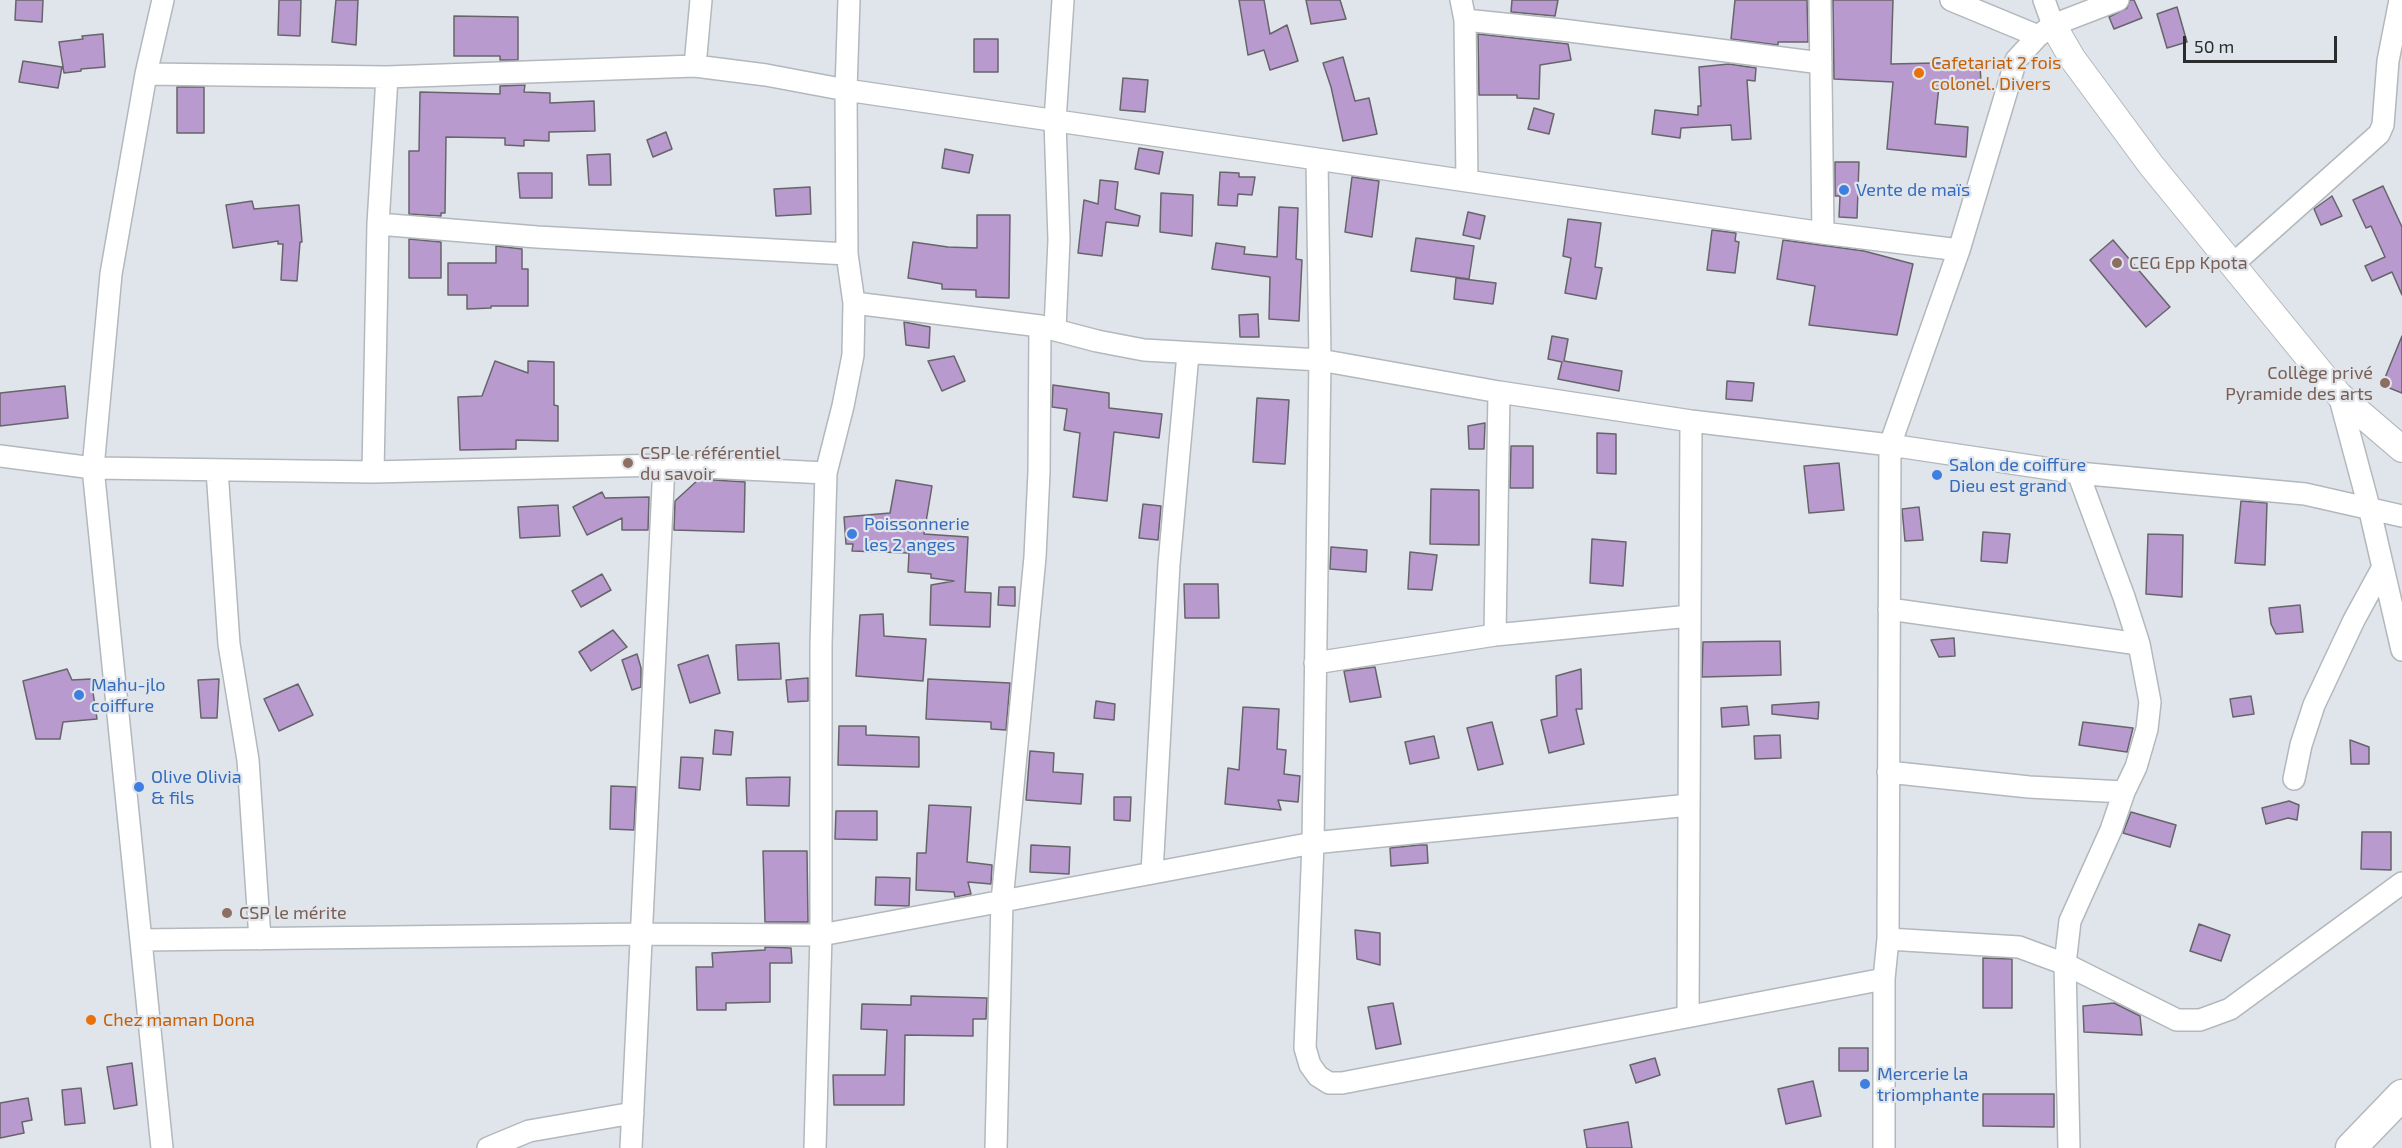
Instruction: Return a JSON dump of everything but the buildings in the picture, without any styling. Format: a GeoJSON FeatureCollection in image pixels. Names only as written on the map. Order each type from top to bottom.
{"type":"FeatureCollection","features":[{"type":"Feature","properties":{"kind":"main road"},"geometry":{"type":"LineString","coordinates":[[2351,1148],[2402,1095]]}},
{"type":"Feature","properties":{"kind":"street"},"geometry":{"type":"LineString","coordinates":[[162,1148],[93,468],[111,274],[146,74],[163,0]]}},
{"type":"Feature","properties":{"kind":"street"},"geometry":{"type":"LineString","coordinates":[[695,66],[701,0]]}},
{"type":"Feature","properties":{"kind":"street"},"geometry":{"type":"LineString","coordinates":[[815,1148],[821,935],[821,644],[826,473],[853,355],[854,303],[847,254],[846,90],[849,0]]}},
{"type":"Feature","properties":{"kind":"street"},"geometry":{"type":"LineString","coordinates":[[996,1148],[1002,902],[1035,556],[1047,327],[1059,240],[1055,121],[1063,0]]}},
{"type":"Feature","properties":{"kind":"street"},"geometry":{"type":"LineString","coordinates":[[1820,0],[1823,233]]}},
{"type":"Feature","properties":{"kind":"street"},"geometry":{"type":"LineString","coordinates":[[1951,0],[2045,31],[2072,58],[2151,165],[2339,395],[2402,449]]}},
{"type":"Feature","properties":{"kind":"street"},"geometry":{"type":"LineString","coordinates":[[2044,0],[2045,31]]}},
{"type":"Feature","properties":{"kind":"street"},"geometry":{"type":"LineString","coordinates":[[1884,1148],[1884,979],[1888,939],[1890,445],[1959,250],[2016,60],[2045,31],[2118,0]]}},
{"type":"Feature","properties":{"kind":"street"},"geometry":{"type":"LineString","coordinates":[[1467,182],[1463,10],[1562,30],[1821,63]]}},
{"type":"Feature","properties":{"kind":"street"},"geometry":{"type":"LineString","coordinates":[[2232,265],[2379,134],[2383,125],[2385,77],[2400,12]]}},
{"type":"Feature","properties":{"kind":"street"},"geometry":{"type":"LineString","coordinates":[[146,74],[387,77],[695,66],[1467,182],[1959,250]]}},
{"type":"Feature","properties":{"kind":"street"},"geometry":{"type":"LineString","coordinates":[[373,472],[378,224],[387,77]]}},
{"type":"Feature","properties":{"kind":"street"},"geometry":{"type":"LineString","coordinates":[[1317,160],[1320,360],[1313,843],[1305,1048],[1310,1065],[1318,1076],[1329,1083],[1342,1083],[1884,979]]}},
{"type":"Feature","properties":{"kind":"street"},"geometry":{"type":"LineString","coordinates":[[378,224],[537,237],[847,254]]}},
{"type":"Feature","properties":{"kind":"street"},"geometry":{"type":"LineString","coordinates":[[854,303],[1047,327],[1116,345],[1188,354],[1320,360],[1499,392],[1691,421],[1890,445],[2078,472],[2305,494],[2402,516]]}},
{"type":"Feature","properties":{"kind":"street"},"geometry":{"type":"LineString","coordinates":[[1152,873],[1169,564],[1188,354]]}},
{"type":"Feature","properties":{"kind":"street"},"geometry":{"type":"LineString","coordinates":[[1495,635],[1499,392]]}},
{"type":"Feature","properties":{"kind":"street"},"geometry":{"type":"LineString","coordinates":[[2339,395],[2369,507],[2402,650]]}},
{"type":"Feature","properties":{"kind":"street"},"geometry":{"type":"LineString","coordinates":[[1688,1016],[1691,421]]}},
{"type":"Feature","properties":{"kind":"street"},"geometry":{"type":"LineString","coordinates":[[0,456],[93,468],[373,472],[664,465],[826,473]]}},
{"type":"Feature","properties":{"kind":"street"},"geometry":{"type":"LineString","coordinates":[[631,1148],[664,465]]}},
{"type":"Feature","properties":{"kind":"street"},"geometry":{"type":"LineString","coordinates":[[217,470],[229,644],[248,760],[260,939]]}},
{"type":"Feature","properties":{"kind":"street"},"geometry":{"type":"LineString","coordinates":[[2069,1148],[2065,964],[2070,921],[2111,830],[2124,792],[2136,767],[2147,729],[2150,702],[2139,644],[2078,472]]}},
{"type":"Feature","properties":{"kind":"street"},"geometry":{"type":"LineString","coordinates":[[2294,778],[2301,745],[2314,705],[2382,567]]}},
{"type":"Feature","properties":{"kind":"street"},"geometry":{"type":"LineString","coordinates":[[1889,609],[2139,644]]}},
{"type":"Feature","properties":{"kind":"street"},"geometry":{"type":"LineString","coordinates":[[1315,663],[1495,635],[1690,616]]}},
{"type":"Feature","properties":{"kind":"street"},"geometry":{"type":"LineString","coordinates":[[1888,772],[2029,787],[2124,792]]}},
{"type":"Feature","properties":{"kind":"street"},"geometry":{"type":"LineString","coordinates":[[141,940],[642,934],[821,935],[1313,843],[1689,805]]}},
{"type":"Feature","properties":{"kind":"street"},"geometry":{"type":"LineString","coordinates":[[1888,939],[2019,947],[2065,964],[2177,1020],[2200,1020],[2230,1009],[2402,883]]}},
{"type":"Feature","properties":{"kind":"street"},"geometry":{"type":"LineString","coordinates":[[488,1148],[529,1131],[633,1113]]}},
{"type":"Feature","properties":{"kind":"place","name":"Cafetariat 2 fois colonel. Divers"},"geometry":{"type":"Point","coordinates":[1919,73]}},
{"type":"Feature","properties":{"kind":"place","name":"Vente de maïs"},"geometry":{"type":"Point","coordinates":[1844,190]}},
{"type":"Feature","properties":{"kind":"place","name":"CEG Epp Kpota"},"geometry":{"type":"Point","coordinates":[2117,263]}},
{"type":"Feature","properties":{"kind":"place","name":"Collège privé Pyramide des arts"},"geometry":{"type":"Point","coordinates":[2385,383]}},
{"type":"Feature","properties":{"kind":"place","name":"CSP le référentiel du savoir"},"geometry":{"type":"Point","coordinates":[628,463]}},
{"type":"Feature","properties":{"kind":"place","name":"Salon de coiffure Dieu est grand"},"geometry":{"type":"Point","coordinates":[1937,475]}},
{"type":"Feature","properties":{"kind":"place","name":"Poissonnerie les 2 anges"},"geometry":{"type":"Point","coordinates":[852,534]}},
{"type":"Feature","properties":{"kind":"place","name":"Mahu-jlo coiffure"},"geometry":{"type":"Point","coordinates":[79,695]}},
{"type":"Feature","properties":{"kind":"place","name":"Olive Olivia & fils"},"geometry":{"type":"Point","coordinates":[139,787]}},
{"type":"Feature","properties":{"kind":"place","name":"CSP le mérite"},"geometry":{"type":"Point","coordinates":[227,913]}},
{"type":"Feature","properties":{"kind":"place","name":"Chez maman Dona"},"geometry":{"type":"Point","coordinates":[91,1020]}},
{"type":"Feature","properties":{"kind":"place","name":"Mercerie la triomphante"},"geometry":{"type":"Point","coordinates":[1865,1084]}}]}
